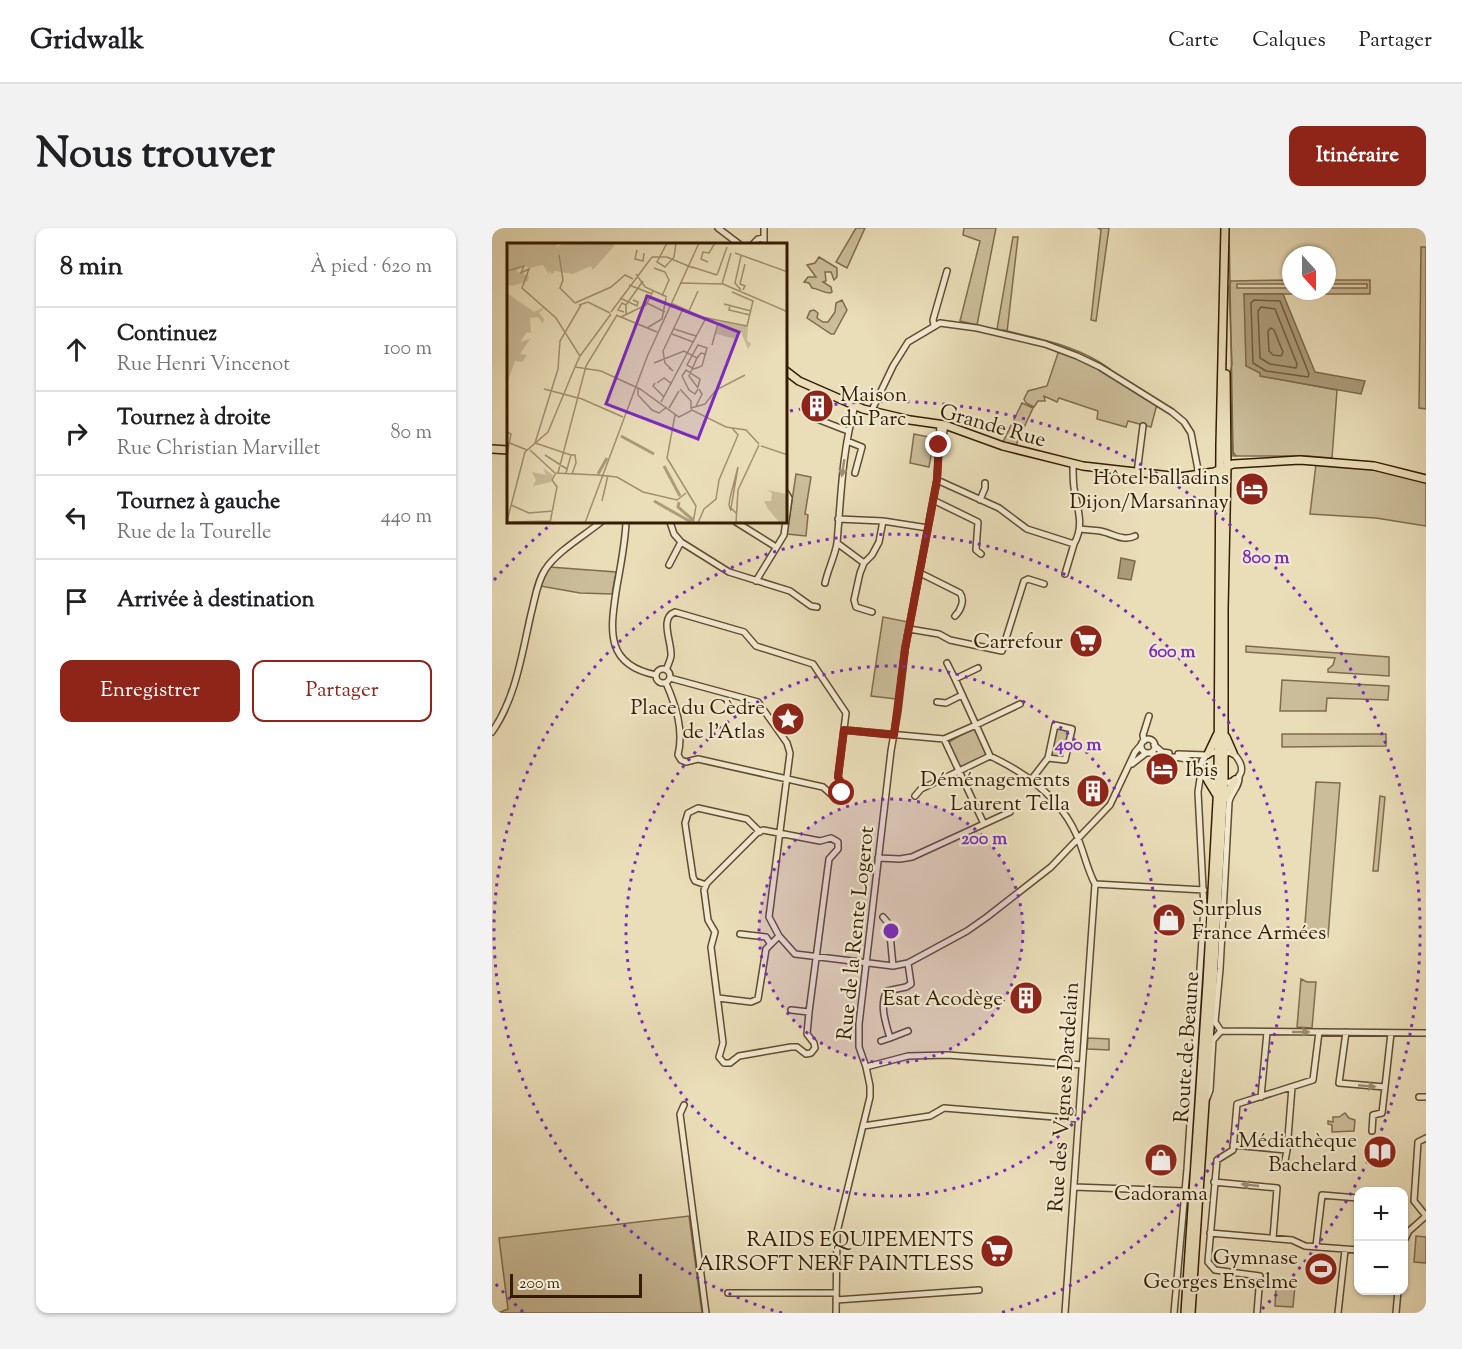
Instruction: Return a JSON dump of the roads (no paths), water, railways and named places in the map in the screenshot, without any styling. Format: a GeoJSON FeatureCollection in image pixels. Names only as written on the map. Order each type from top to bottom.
{"type":"FeatureCollection","features":[{"type":"Feature","properties":{"kind":"main road","name":"Route de Beaune"},"geometry":{"type":"LineString","coordinates":[[1188,1312],[1204,1107],[1222,803],[1224,468],[1227,396],[1223,327],[1225,228]]}},
{"type":"Feature","properties":{"kind":"main road","name":"Grande Rue"},"geometry":{"type":"LineString","coordinates":[[788,373],[799,381],[871,412],[943,425],[1003,446],[1073,464],[1174,477],[1199,475],[1233,464],[1300,460],[1374,465],[1426,479]]}},
{"type":"Feature","properties":{"kind":"main road"},"geometry":{"type":"LineString","coordinates":[[492,449],[507,450]]}},
{"type":"Feature","properties":{"kind":"main road"},"geometry":{"type":"LineString","coordinates":[[1207,754],[1221,733],[1233,753]]}},
{"type":"Feature","properties":{"kind":"main road"},"geometry":{"type":"LineString","coordinates":[[1222,803],[1237,778]]}},
{"type":"Feature","properties":{"kind":"main road"},"geometry":{"type":"LineString","coordinates":[[1207,780],[1217,796]]}},
{"type":"Feature","properties":{"kind":"main road","name":"Route de Beaune"},"geometry":{"type":"LineString","coordinates":[[1188,1312],[1217,796],[1221,783]]}},
{"type":"Feature","properties":{"kind":"street"},"geometry":{"type":"LineString","coordinates":[[718,228],[738,243]]}},
{"type":"Feature","properties":{"kind":"street"},"geometry":{"type":"LineString","coordinates":[[764,228],[764,241]]}},
{"type":"Feature","properties":{"kind":"street"},"geometry":{"type":"LineString","coordinates":[[934,325],[933,320],[947,271]]}},
{"type":"Feature","properties":{"kind":"street"},"geometry":{"type":"LineString","coordinates":[[871,412],[902,349],[908,342],[942,322],[982,329],[1045,344],[1077,356],[1100,367],[1172,412],[1184,422],[1191,433],[1199,475]]}},
{"type":"Feature","properties":{"kind":"street"},"geometry":{"type":"LineString","coordinates":[[827,394],[817,419],[848,431]]}},
{"type":"Feature","properties":{"kind":"street"},"geometry":{"type":"LineString","coordinates":[[825,583],[837,543],[848,431],[855,406]]}},
{"type":"Feature","properties":{"kind":"street","name":"Rue de la Rente Logerot"},"geometry":{"type":"LineString","coordinates":[[836,1313],[837,1232],[870,1097],[870,1086],[858,1036],[878,858],[909,629],[937,480],[943,425]]}},
{"type":"Feature","properties":{"kind":"street"},"geometry":{"type":"LineString","coordinates":[[1137,473],[1143,426]]}},
{"type":"Feature","properties":{"kind":"street"},"geometry":{"type":"LineString","coordinates":[[847,441],[862,447],[855,473]]}},
{"type":"Feature","properties":{"kind":"street"},"geometry":{"type":"LineString","coordinates":[[1065,574],[1080,529],[1080,513],[1074,491],[1073,464]]}},
{"type":"Feature","properties":{"kind":"street"},"geometry":{"type":"LineString","coordinates":[[937,480],[999,508],[1027,529],[1074,544]]}},
{"type":"Feature","properties":{"kind":"street"},"geometry":{"type":"LineString","coordinates":[[980,500],[985,483]]}},
{"type":"Feature","properties":{"kind":"street"},"geometry":{"type":"LineString","coordinates":[[933,500],[978,522],[975,552]]}},
{"type":"Feature","properties":{"kind":"street"},"geometry":{"type":"LineString","coordinates":[[838,519],[883,521],[928,528]]}},
{"type":"Feature","properties":{"kind":"street"},"geometry":{"type":"LineString","coordinates":[[872,612],[860,609],[854,604],[864,563],[875,550],[883,521]]}},
{"type":"Feature","properties":{"kind":"street"},"geometry":{"type":"LineString","coordinates":[[492,732],[510,698],[544,571],[551,562],[599,524]]}},
{"type":"Feature","properties":{"kind":"street"},"geometry":{"type":"LineString","coordinates":[[626,524],[612,617],[612,634],[617,650],[628,663],[641,671],[656,675]]}},
{"type":"Feature","properties":{"kind":"street"},"geometry":{"type":"LineString","coordinates":[[671,524],[674,534],[681,542],[729,572],[790,591],[811,606],[817,607]]}},
{"type":"Feature","properties":{"kind":"street"},"geometry":{"type":"LineString","coordinates":[[739,524],[776,547]]}},
{"type":"Feature","properties":{"kind":"street"},"geometry":{"type":"LineString","coordinates":[[756,581],[785,532],[786,524]]}},
{"type":"Feature","properties":{"kind":"street"},"geometry":{"type":"LineString","coordinates":[[1080,529],[1103,531],[1119,537],[1135,536]]}},
{"type":"Feature","properties":{"kind":"street"},"geometry":{"type":"LineString","coordinates":[[669,565],[681,542]]}},
{"type":"Feature","properties":{"kind":"street"},"geometry":{"type":"LineString","coordinates":[[837,543],[864,563]]}},
{"type":"Feature","properties":{"kind":"street"},"geometry":{"type":"LineString","coordinates":[[920,573],[960,593],[962,599],[956,616]]}},
{"type":"Feature","properties":{"kind":"street"},"geometry":{"type":"LineString","coordinates":[[909,629],[939,634],[950,640],[1002,651],[1024,581],[1028,579],[1044,584]]}},
{"type":"Feature","properties":{"kind":"street"},"geometry":{"type":"LineString","coordinates":[[666,670],[671,654],[667,620],[672,613],[679,612],[744,632],[756,646],[815,666],[845,710],[838,777],[843,788],[840,796],[832,796],[823,787],[787,779],[698,759],[686,762],[681,760],[678,754],[681,743],[677,708],[668,680],[670,673],[666,670],[659,670],[656,675],[658,682],[668,680],[758,702],[788,746],[790,758],[787,779],[781,832],[769,917],[779,936],[793,953],[817,958],[893,966],[908,963],[967,931],[1050,867],[1078,839],[1110,805],[1131,765],[1135,752],[1147,743]]}},
{"type":"Feature","properties":{"kind":"street"},"geometry":{"type":"LineString","coordinates":[[947,663],[990,756],[1011,766],[1031,780],[1059,808],[1078,839],[1095,884],[1204,890]]}},
{"type":"Feature","properties":{"kind":"street"},"geometry":{"type":"LineString","coordinates":[[955,679],[978,668]]}},
{"type":"Feature","properties":{"kind":"street"},"geometry":{"type":"LineString","coordinates":[[937,702],[946,703],[962,695]]}},
{"type":"Feature","properties":{"kind":"street"},"geometry":{"type":"LineString","coordinates":[[844,730],[944,739],[1020,704]]}},
{"type":"Feature","properties":{"kind":"street"},"geometry":{"type":"LineString","coordinates":[[1147,743],[1165,753],[1233,753],[1242,766],[1237,778],[1221,783],[1207,780],[1195,762],[1189,759],[1148,753],[1142,750],[1147,743],[1149,716]]}},
{"type":"Feature","properties":{"kind":"street"},"geometry":{"type":"LineString","coordinates":[[1031,780],[1048,758],[1055,725],[1072,729],[1065,760],[1048,758]]}},
{"type":"Feature","properties":{"kind":"street"},"geometry":{"type":"LineString","coordinates":[[944,739],[984,824]]}},
{"type":"Feature","properties":{"kind":"street"},"geometry":{"type":"LineString","coordinates":[[1131,765],[1154,750],[1147,743]]}},
{"type":"Feature","properties":{"kind":"street"},"geometry":{"type":"LineString","coordinates":[[1174,1313],[1204,890],[1198,788],[1201,763],[1207,754]]}},
{"type":"Feature","properties":{"kind":"street"},"geometry":{"type":"LineString","coordinates":[[915,796],[921,789],[990,756]]}},
{"type":"Feature","properties":{"kind":"street","name":"Route de Beaune"},"geometry":{"type":"LineString","coordinates":[[1204,1107],[1210,1090],[1213,1040],[1221,1031],[1215,1022],[1229,802],[1238,785],[1237,778]]}},
{"type":"Feature","properties":{"kind":"street"},"geometry":{"type":"LineString","coordinates":[[1198,788],[1207,780]]}},
{"type":"Feature","properties":{"kind":"street"},"geometry":{"type":"LineString","coordinates":[[706,885],[695,881],[693,877],[685,823],[688,813],[698,808],[747,819],[760,832]]}},
{"type":"Feature","properties":{"kind":"street"},"geometry":{"type":"LineString","coordinates":[[878,858],[912,857],[1010,812]]}},
{"type":"Feature","properties":{"kind":"street"},"geometry":{"type":"LineString","coordinates":[[763,830],[781,832],[820,841],[831,838],[838,842],[838,849],[830,859],[809,1012],[807,1034],[815,1046],[811,1053],[803,1053],[797,1047],[791,1047],[739,1056],[730,1063],[724,1063],[719,1057],[723,1043],[711,947],[715,932],[708,920],[704,890],[706,885],[760,832],[763,830]]}},
{"type":"Feature","properties":{"kind":"street","name":"Rue des Vignes Dardelain"},"geometry":{"type":"LineString","coordinates":[[1065,1313],[1095,884]]}},
{"type":"Feature","properties":{"kind":"street"},"geometry":{"type":"LineString","coordinates":[[883,917],[889,924],[893,966]]}},
{"type":"Feature","properties":{"kind":"street"},"geometry":{"type":"LineString","coordinates":[[740,934],[766,937],[770,943]]}},
{"type":"Feature","properties":{"kind":"street"},"geometry":{"type":"LineString","coordinates":[[717,998],[751,1002],[758,999],[766,949],[779,936]]}},
{"type":"Feature","properties":{"kind":"street"},"geometry":{"type":"LineString","coordinates":[[890,1038],[885,1018],[884,997],[890,990],[911,984],[908,963]]}},
{"type":"Feature","properties":{"kind":"street"},"geometry":{"type":"LineString","coordinates":[[791,1010],[809,1012]]}},
{"type":"Feature","properties":{"kind":"street"},"geometry":{"type":"LineString","coordinates":[[881,1041],[908,1031]]}},
{"type":"Feature","properties":{"kind":"street"},"geometry":{"type":"LineString","coordinates":[[1221,1031],[1426,1033]]}},
{"type":"Feature","properties":{"kind":"street"},"geometry":{"type":"LineString","coordinates":[[1262,1097],[1267,1032]]}},
{"type":"Feature","properties":{"kind":"street"},"geometry":{"type":"LineString","coordinates":[[1257,1313],[1260,1276],[1215,1270],[1209,1264],[1217,1160],[1231,1152],[1237,1104],[1313,1080],[1319,1032]]}},
{"type":"Feature","properties":{"kind":"street"},"geometry":{"type":"LineString","coordinates":[[1346,1032],[1340,1083],[1385,1087]]}},
{"type":"Feature","properties":{"kind":"street"},"geometry":{"type":"LineString","coordinates":[[1372,1131],[1373,1115],[1382,1113],[1391,1033]]}},
{"type":"Feature","properties":{"kind":"street"},"geometry":{"type":"LineString","coordinates":[[865,1065],[908,1056],[947,1055],[1082,1065]]}},
{"type":"Feature","properties":{"kind":"street"},"geometry":{"type":"LineString","coordinates":[[1284,1167],[1292,1087]]}},
{"type":"Feature","properties":{"kind":"street"},"geometry":{"type":"LineString","coordinates":[[684,1105],[680,1114],[706,1313]]}},
{"type":"Feature","properties":{"kind":"street"},"geometry":{"type":"LineString","coordinates":[[863,1126],[930,1116],[944,1108],[1079,1119]]}},
{"type":"Feature","properties":{"kind":"street"},"geometry":{"type":"LineString","coordinates":[[1408,1233],[1426,1216],[1414,1200],[1418,1142],[1426,1138]]}},
{"type":"Feature","properties":{"kind":"street"},"geometry":{"type":"LineString","coordinates":[[1233,1144],[1287,1150]]}},
{"type":"Feature","properties":{"kind":"street"},"geometry":{"type":"LineString","coordinates":[[1215,1182],[1277,1188],[1273,1238]]}},
{"type":"Feature","properties":{"kind":"street"},"geometry":{"type":"LineString","coordinates":[[1074,1187],[1184,1191]]}},
{"type":"Feature","properties":{"kind":"street"},"geometry":{"type":"LineString","coordinates":[[1316,1246],[1322,1195],[1354,1198]]}},
{"type":"Feature","properties":{"kind":"street"},"geometry":{"type":"LineString","coordinates":[[1210,1233],[1292,1240],[1305,1246],[1354,1250]]}},
{"type":"Feature","properties":{"kind":"street"},"geometry":{"type":"LineString","coordinates":[[1338,1313],[1345,1250]]}},
{"type":"Feature","properties":{"kind":"street"},"geometry":{"type":"LineString","coordinates":[[836,1300],[979,1290]]}},
{"type":"Feature","properties":{"kind":"street"},"geometry":{"type":"LineString","coordinates":[[728,1293],[836,1293]]}},
{"type":"Feature","properties":{"kind":"street"},"geometry":{"type":"LineString","coordinates":[[1396,1313],[1398,1295]]}},
{"type":"Feature","properties":{"kind":"water"},"geometry":{"type":"Polygon","coordinates":[[[1244,294],[1282,294],[1282,300],[1285,300],[1315,372],[1365,381],[1361,394],[1260,376],[1260,373],[1246,366],[1244,294]]]}},
{"type":"Feature","properties":{"kind":"water"},"geometry":{"type":"Polygon","coordinates":[[[1121,558],[1135,561],[1131,580],[1118,578],[1121,558]]]}},
{"type":"Feature","properties":{"kind":"waterway"},"geometry":{"type":"LineString","coordinates":[[1229,228],[1233,452],[1236,456]]}},
{"type":"Feature","properties":{"kind":"waterway"},"geometry":{"type":"LineString","coordinates":[[1003,330],[1072,349],[1110,369]]}},
{"type":"Feature","properties":{"kind":"place","name":"Maison du Parc"},"geometry":{"type":"Point","coordinates":[817,406]}},
{"type":"Feature","properties":{"kind":"place","name":"Hôtel balladins Dijon/Marsannay"},"geometry":{"type":"Point","coordinates":[1252,489]}},
{"type":"Feature","properties":{"kind":"place","name":"Carrefour"},"geometry":{"type":"Point","coordinates":[1086,641]}},
{"type":"Feature","properties":{"kind":"place","name":"Place du Cèdre de l'Atlas"},"geometry":{"type":"Point","coordinates":[788,719]}},
{"type":"Feature","properties":{"kind":"place","name":"Ibis"},"geometry":{"type":"Point","coordinates":[1162,769]}},
{"type":"Feature","properties":{"kind":"place","name":"Déménagements Laurent Tella"},"geometry":{"type":"Point","coordinates":[1093,791]}},
{"type":"Feature","properties":{"kind":"place","name":"Surplus France Armées"},"geometry":{"type":"Point","coordinates":[1169,920]}},
{"type":"Feature","properties":{"kind":"place","name":"Esat Acodège"},"geometry":{"type":"Point","coordinates":[1026,998]}},
{"type":"Feature","properties":{"kind":"place","name":"Médiathèque Bachelard"},"geometry":{"type":"Point","coordinates":[1380,1152]}},
{"type":"Feature","properties":{"kind":"place","name":"Cadorama"},"geometry":{"type":"Point","coordinates":[1161,1160]}},
{"type":"Feature","properties":{"kind":"place","name":"RAIDS EQUIPEMENTS AIRSOFT NERF PAINTLESS"},"geometry":{"type":"Point","coordinates":[997,1251]}},
{"type":"Feature","properties":{"kind":"place","name":"Gymnase Georges Enselme"},"geometry":{"type":"Point","coordinates":[1321,1269]}}]}
